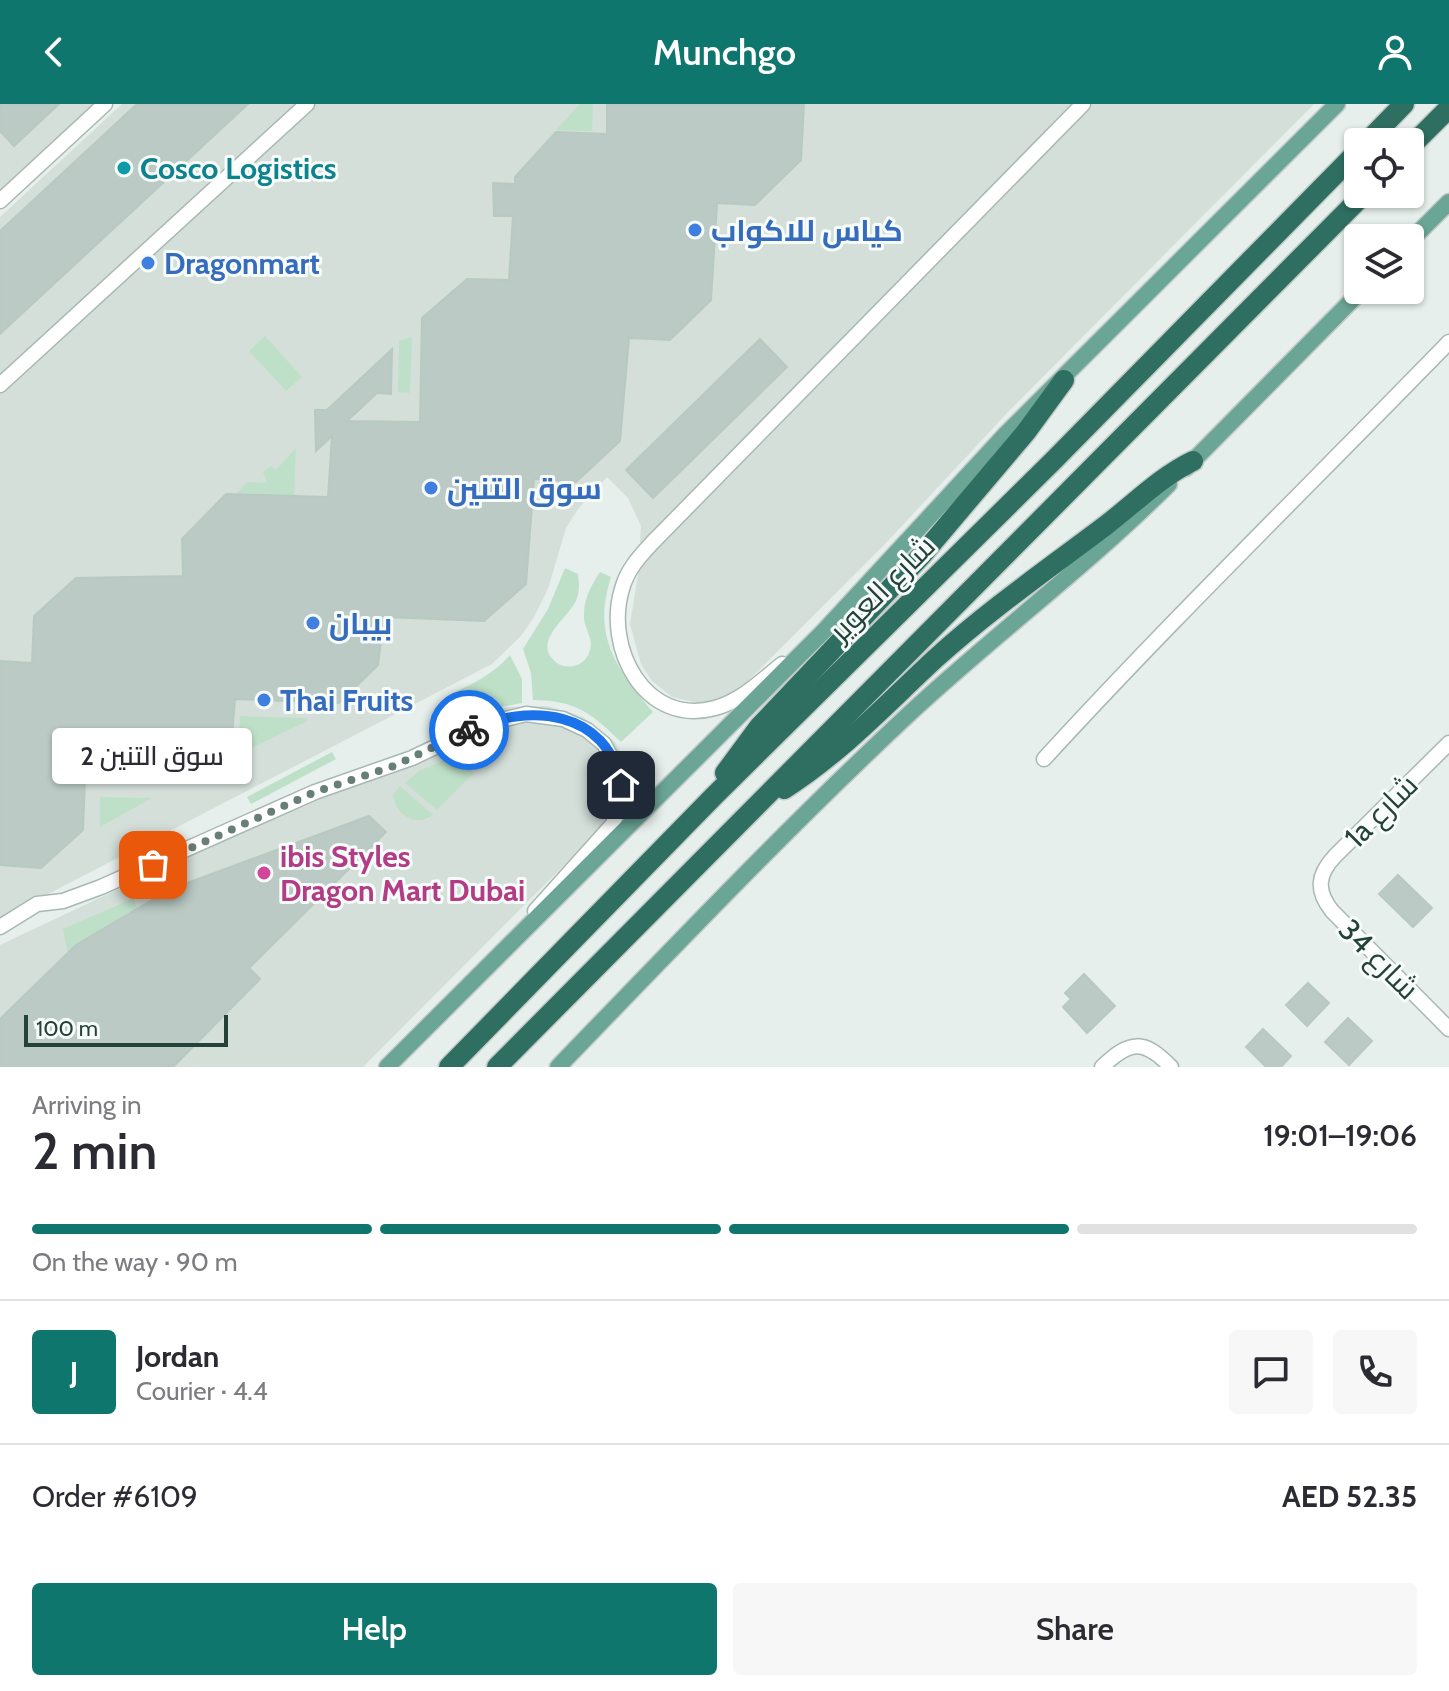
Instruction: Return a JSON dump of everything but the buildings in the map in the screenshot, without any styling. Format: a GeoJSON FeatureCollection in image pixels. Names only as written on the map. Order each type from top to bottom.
{"type":"FeatureCollection","features":[{"type":"Feature","properties":{"kind":"highway"},"geometry":{"type":"LineString","coordinates":[[1381,128],[1404,104]]}},
{"type":"Feature","properties":{"kind":"highway"},"geometry":{"type":"LineString","coordinates":[[1424,133],[1449,108]]}},
{"type":"Feature","properties":{"kind":"highway","name":"شارع العوير"},"geometry":{"type":"LineString","coordinates":[[449,1067],[714,796],[1054,460],[1344,165]]}},
{"type":"Feature","properties":{"kind":"highway"},"geometry":{"type":"LineString","coordinates":[[497,1067],[1350,208]]}},
{"type":"Feature","properties":{"kind":"highway"},"geometry":{"type":"LineString","coordinates":[[714,796],[746,743],[922,555],[1026,432],[1064,380]]}},
{"type":"Feature","properties":{"kind":"highway"},"geometry":{"type":"LineString","coordinates":[[759,802],[829,758],[989,613],[1164,478],[1193,461]]}},
{"type":"Feature","properties":{"kind":"main road"},"geometry":{"type":"LineString","coordinates":[[387,1067],[823,632],[1005,435],[1064,380],[1337,104]]}},
{"type":"Feature","properties":{"kind":"main road"},"geometry":{"type":"LineString","coordinates":[[1424,227],[1449,202]]}},
{"type":"Feature","properties":{"kind":"main road"},"geometry":{"type":"LineString","coordinates":[[558,1067],[732,888],[898,725],[994,637],[1112,538],[1348,304]]}},
{"type":"Feature","properties":{"kind":"street"},"geometry":{"type":"LineString","coordinates":[[0,201],[105,104]]}},
{"type":"Feature","properties":{"kind":"street"},"geometry":{"type":"LineString","coordinates":[[0,385],[307,104]]}},
{"type":"Feature","properties":{"kind":"street"},"geometry":{"type":"LineString","coordinates":[[823,632],[737,699],[717,708],[687,711],[659,702],[638,681],[619,640],[617,613],[628,573],[643,552],[1083,104]]}},
{"type":"Feature","properties":{"kind":"street"},"geometry":{"type":"LineString","coordinates":[[1044,759],[1122,674],[1449,342]]}},
{"type":"Feature","properties":{"kind":"street"},"geometry":{"type":"LineString","coordinates":[[0,927],[37,904],[63,901],[101,887],[315,792],[412,758],[481,725],[526,714],[550,716],[575,723],[604,744],[619,772],[621,799],[613,824],[539,905],[515,941]]}},
{"type":"Feature","properties":{"kind":"street"},"geometry":{"type":"LineString","coordinates":[[1443,749],[1449,765]]}},
{"type":"Feature","properties":{"kind":"street","name":"1a شارع"},"geometry":{"type":"LineString","coordinates":[[1319,883],[1335,856],[1443,749]]}},
{"type":"Feature","properties":{"kind":"street","name":"شارع 34"},"geometry":{"type":"LineString","coordinates":[[1319,883],[1332,911],[1449,1029]]}},
{"type":"Feature","properties":{"kind":"street"},"geometry":{"type":"LineString","coordinates":[[1102,1067],[1120,1051],[1138,1045],[1155,1051],[1171,1067]]}},
{"type":"Feature","properties":{"kind":"shaded area"},"geometry":{"type":"Polygon","coordinates":[[[0,104],[112,104],[0,207],[0,104]]]}},
{"type":"Feature","properties":{"kind":"shaded area"},"geometry":{"type":"Polygon","coordinates":[[[122,104],[1314,104],[1008,412],[885,544],[732,697],[703,704],[672,697],[652,681],[641,664],[630,624],[641,526],[628,498],[607,477],[578,509],[566,528],[548,589],[534,617],[521,636],[492,664],[0,919],[0,217],[122,104]]]}},
{"type":"Feature","properties":{"kind":"shaded area"},"geometry":{"type":"Polygon","coordinates":[[[547,706],[583,717],[615,742],[630,768],[633,783],[627,802],[363,1067],[0,1067],[0,945],[496,710],[547,706]]]}},
{"type":"Feature","properties":{"kind":"green space"},"geometry":{"type":"Polygon","coordinates":[[[580,104],[593,104],[592,131],[556,130],[580,104]]]}},
{"type":"Feature","properties":{"kind":"green space"},"geometry":{"type":"Polygon","coordinates":[[[265,336],[302,377],[286,391],[249,351],[265,336]]]}},
{"type":"Feature","properties":{"kind":"green space"},"geometry":{"type":"Polygon","coordinates":[[[412,337],[410,393],[398,392],[399,341],[412,337]]]}},
{"type":"Feature","properties":{"kind":"green space"},"geometry":{"type":"Polygon","coordinates":[[[296,448],[294,496],[236,494],[247,482],[267,483],[263,472],[271,466],[276,470],[296,448]]]}},
{"type":"Feature","properties":{"kind":"green space"},"geometry":{"type":"Polygon","coordinates":[[[565,568],[578,574],[578,595],[552,633],[547,648],[550,656],[562,665],[576,665],[585,660],[591,646],[584,617],[587,596],[600,572],[611,577],[604,617],[606,634],[618,666],[653,712],[621,742],[582,710],[561,703],[533,700],[531,673],[523,649],[548,609],[565,568]]]}},
{"type":"Feature","properties":{"kind":"green space"},"geometry":{"type":"Polygon","coordinates":[[[510,655],[522,679],[522,703],[495,708],[464,722],[461,708],[448,695],[474,683],[510,655]]]}},
{"type":"Feature","properties":{"kind":"green space"},"geometry":{"type":"Polygon","coordinates":[[[240,716],[307,718],[307,721],[238,755],[240,716]]]}},
{"type":"Feature","properties":{"kind":"green space"},"geometry":{"type":"Polygon","coordinates":[[[486,735],[498,744],[494,750],[496,752],[478,770],[459,753],[486,735]]]}},
{"type":"Feature","properties":{"kind":"green space"},"geometry":{"type":"Polygon","coordinates":[[[332,752],[336,759],[251,804],[247,797],[332,752]]]}},
{"type":"Feature","properties":{"kind":"green space"},"geometry":{"type":"Polygon","coordinates":[[[454,756],[474,773],[437,810],[405,783],[419,771],[454,756]]]}},
{"type":"Feature","properties":{"kind":"green space"},"geometry":{"type":"Polygon","coordinates":[[[400,786],[433,815],[413,820],[402,814],[393,795],[400,786]]]}},
{"type":"Feature","properties":{"kind":"green space"},"geometry":{"type":"Polygon","coordinates":[[[100,797],[152,798],[100,827],[100,797]]]}},
{"type":"Feature","properties":{"kind":"green space"},"geometry":{"type":"Polygon","coordinates":[[[134,898],[137,909],[68,953],[63,929],[134,898]]]}},
{"type":"Feature","properties":{"kind":"way so far"},"geometry":{"type":"LineString","coordinates":[[153,865],[322,789],[394,766],[469,730]]}},
{"type":"Feature","properties":{"kind":"place","name":"Cosco Logistics"},"geometry":{"type":"Point","coordinates":[124,168]}},
{"type":"Feature","properties":{"kind":"place","name":"كياس للاكواب"},"geometry":{"type":"Point","coordinates":[695,230]}},
{"type":"Feature","properties":{"kind":"place","name":"Dragonmart"},"geometry":{"type":"Point","coordinates":[148,263]}},
{"type":"Feature","properties":{"kind":"place","name":"سوق التنين"},"geometry":{"type":"Point","coordinates":[431,488]}},
{"type":"Feature","properties":{"kind":"place","name":"بيبان"},"geometry":{"type":"Point","coordinates":[313,623]}},
{"type":"Feature","properties":{"kind":"place","name":"Thai Fruits"},"geometry":{"type":"Point","coordinates":[264,700]}},
{"type":"Feature","properties":{"kind":"place","name":"سوق التنين 2"},"geometry":{"type":"Point","coordinates":[153,865]}},
{"type":"Feature","properties":{"kind":"place","name":"ibis Styles Dragon Mart Dubai"},"geometry":{"type":"Point","coordinates":[264,873]}},
{"type":"Feature","properties":{"kind":"route"},"geometry":{"type":"LineString","coordinates":[[469,730],[494,720],[526,714],[575,723],[604,744],[619,772],[621,785]]}}]}
